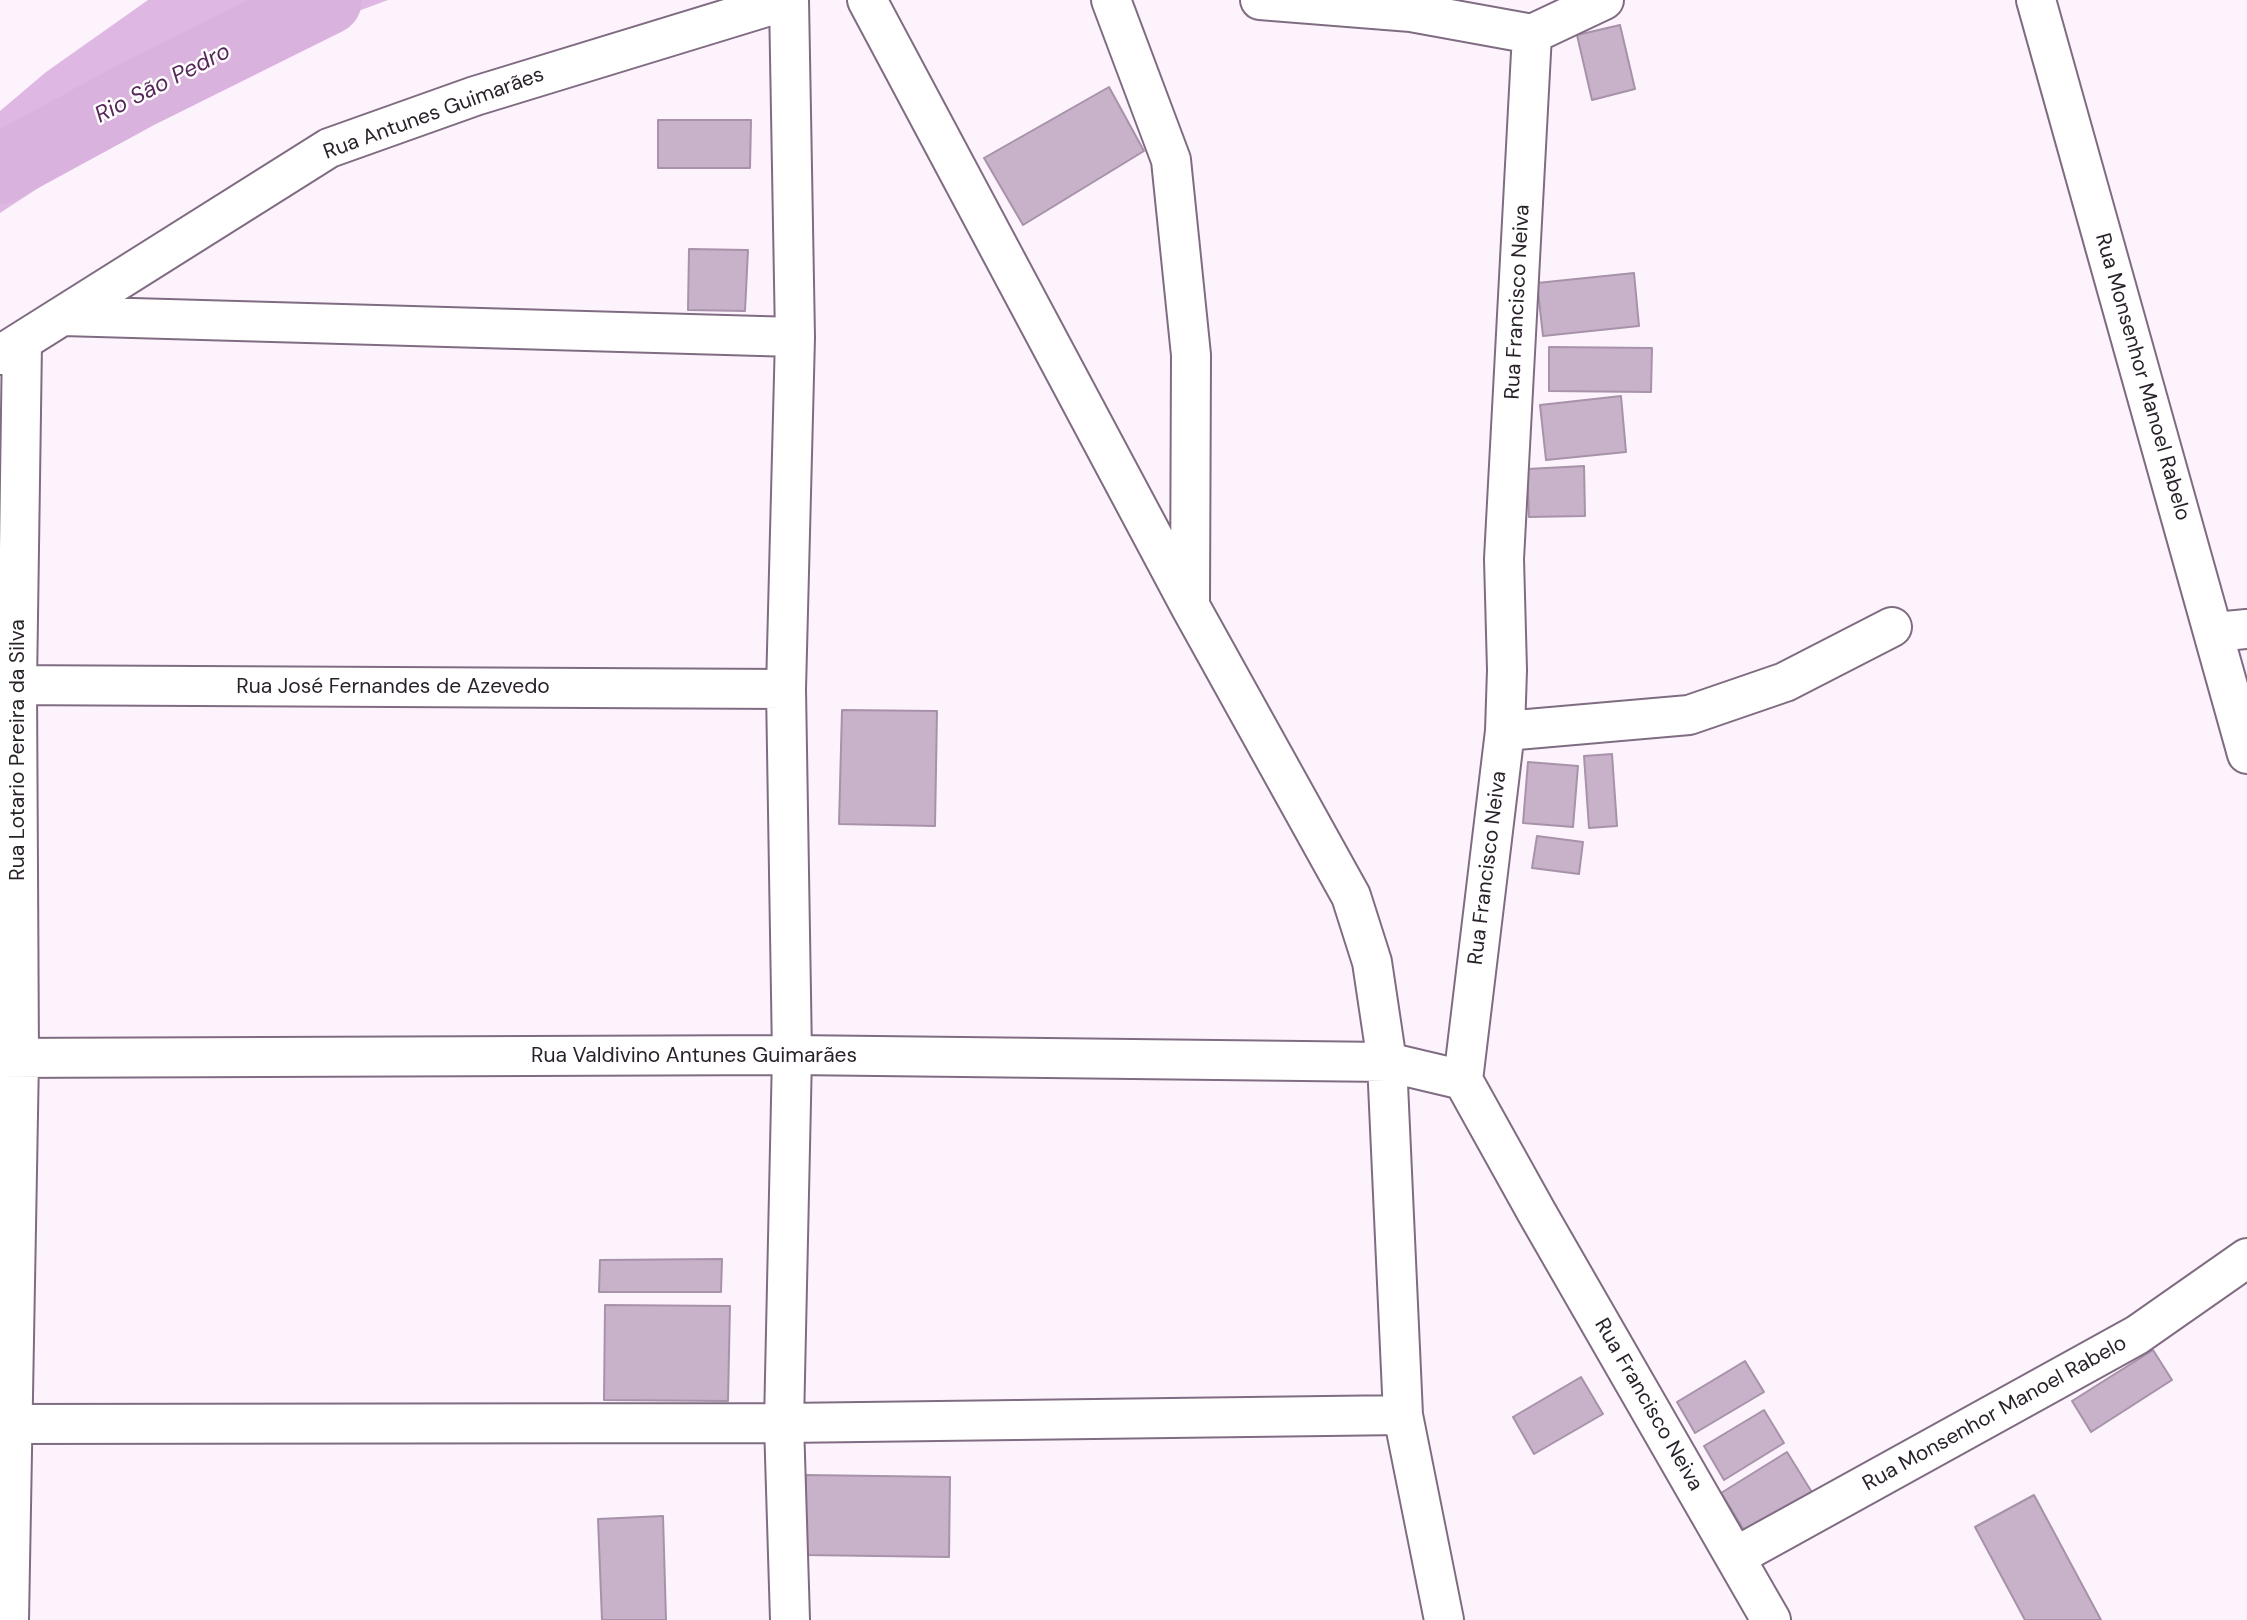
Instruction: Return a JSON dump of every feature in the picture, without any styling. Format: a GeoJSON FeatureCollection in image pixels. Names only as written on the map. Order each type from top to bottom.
{"type":"FeatureCollection","features":[{"type":"Feature","properties":{"kind":"street","name":"Rua Antunes Guimarães"},"geometry":{"type":"LineString","coordinates":[[11,349],[329,148],[475,96],[789,0]]}},
{"type":"Feature","properties":{"kind":"street"},"geometry":{"type":"LineString","coordinates":[[789,0],[795,337],[786,690],[792,1055],[784,1423],[790,1620]]}},
{"type":"Feature","properties":{"kind":"street"},"geometry":{"type":"LineString","coordinates":[[866,0],[1191,606],[1351,896],[1372,962],[1387,1062],[1403,1415],[1444,1620]]}},
{"type":"Feature","properties":{"kind":"street"},"geometry":{"type":"LineString","coordinates":[[1111,0],[1171,160],[1191,355],[1191,606]]}},
{"type":"Feature","properties":{"kind":"street"},"geometry":{"type":"LineString","coordinates":[[1260,0],[1411,12],[1532,34],[1604,0]]}},
{"type":"Feature","properties":{"kind":"street","name":"Rua Monsenhor Manoel Rabelo"},"geometry":{"type":"LineString","coordinates":[[2036,0],[2231,630],[2247,754]]}},
{"type":"Feature","properties":{"kind":"street","name":"Rua Francisco Neiva"},"geometry":{"type":"LineString","coordinates":[[1532,34],[1504,559],[1507,670],[1504,731],[1463,1080],[1771,1620]]}},
{"type":"Feature","properties":{"kind":"street"},"geometry":{"type":"LineString","coordinates":[[63,316],[795,337]]}},
{"type":"Feature","properties":{"kind":"street","name":"Rua Lotario Pereira da Silva"},"geometry":{"type":"LineString","coordinates":[[9,1620],[6,1424],[10,1058],[11,349]]}},
{"type":"Feature","properties":{"kind":"street"},"geometry":{"type":"LineString","coordinates":[[1504,731],[1689,715],[1785,682],[1892,627]]}},
{"type":"Feature","properties":{"kind":"street","name":"Rua José Fernandes de Azevedo"},"geometry":{"type":"LineString","coordinates":[[9,685],[786,690]]}},
{"type":"Feature","properties":{"kind":"street","name":"Rua Valdivino Antunes Guimarães"},"geometry":{"type":"LineString","coordinates":[[10,1058],[792,1055],[1387,1062],[1463,1080]]}},
{"type":"Feature","properties":{"kind":"street","name":"Rua Monsenhor Manoel Rabelo"},"geometry":{"type":"LineString","coordinates":[[1735,1557],[2137,1335],[2247,1258]]}},
{"type":"Feature","properties":{"kind":"street"},"geometry":{"type":"LineString","coordinates":[[6,1424],[784,1423],[1403,1415]]}},
{"type":"Feature","properties":{"kind":"shaded area"},"geometry":{"type":"Polygon","coordinates":[[[148,0],[388,0],[286,38],[72,166],[0,213],[0,111],[46,72],[148,0]]]}},
{"type":"Feature","properties":{"kind":"building"},"geometry":{"type":"Polygon","coordinates":[[[1620,25],[1635,89],[1592,100],[1577,35],[1620,25]]]}},
{"type":"Feature","properties":{"kind":"building"},"geometry":{"type":"Polygon","coordinates":[[[1109,87],[1144,151],[1023,225],[984,158],[1109,87]]]}},
{"type":"Feature","properties":{"kind":"building"},"geometry":{"type":"Polygon","coordinates":[[[658,120],[751,120],[750,168],[658,168],[658,120]]]}},
{"type":"Feature","properties":{"kind":"building"},"geometry":{"type":"Polygon","coordinates":[[[689,249],[748,250],[745,311],[688,310],[689,249]]]}},
{"type":"Feature","properties":{"kind":"building"},"geometry":{"type":"Polygon","coordinates":[[[1634,273],[1639,326],[1543,336],[1537,283],[1634,273]]]}},
{"type":"Feature","properties":{"kind":"building"},"geometry":{"type":"Polygon","coordinates":[[[1549,347],[1652,348],[1651,392],[1549,391],[1549,347]]]}},
{"type":"Feature","properties":{"kind":"building"},"geometry":{"type":"Polygon","coordinates":[[[1621,396],[1626,452],[1546,460],[1540,405],[1621,396]]]}},
{"type":"Feature","properties":{"kind":"building"},"geometry":{"type":"Polygon","coordinates":[[[1584,466],[1585,516],[1529,517],[1527,469],[1584,466]]]}},
{"type":"Feature","properties":{"kind":"building"},"geometry":{"type":"Polygon","coordinates":[[[842,710],[937,711],[935,826],[839,824],[842,710]]]}},
{"type":"Feature","properties":{"kind":"building"},"geometry":{"type":"Polygon","coordinates":[[[1612,754],[1617,826],[1589,828],[1584,756],[1612,754]]]}},
{"type":"Feature","properties":{"kind":"building"},"geometry":{"type":"Polygon","coordinates":[[[1528,762],[1578,766],[1573,827],[1523,823],[1528,762]]]}},
{"type":"Feature","properties":{"kind":"building"},"geometry":{"type":"Polygon","coordinates":[[[1537,836],[1583,842],[1579,874],[1532,868],[1537,836]]]}},
{"type":"Feature","properties":{"kind":"building"},"geometry":{"type":"Polygon","coordinates":[[[722,1259],[721,1292],[599,1292],[600,1260],[722,1259]]]}},
{"type":"Feature","properties":{"kind":"building"},"geometry":{"type":"Polygon","coordinates":[[[605,1305],[730,1306],[728,1401],[604,1400],[605,1305]]]}},
{"type":"Feature","properties":{"kind":"building"},"geometry":{"type":"Polygon","coordinates":[[[2153,1350],[2172,1380],[2091,1432],[2072,1401],[2153,1350]]]}},
{"type":"Feature","properties":{"kind":"building"},"geometry":{"type":"Polygon","coordinates":[[[1745,1361],[1764,1392],[1695,1433],[1677,1402],[1745,1361]]]}},
{"type":"Feature","properties":{"kind":"building"},"geometry":{"type":"Polygon","coordinates":[[[1581,1377],[1603,1414],[1534,1454],[1513,1417],[1581,1377]]]}},
{"type":"Feature","properties":{"kind":"building"},"geometry":{"type":"Polygon","coordinates":[[[1764,1410],[1784,1443],[1724,1480],[1704,1446],[1764,1410]]]}},
{"type":"Feature","properties":{"kind":"building"},"geometry":{"type":"Polygon","coordinates":[[[1787,1452],[1813,1494],[1747,1535],[1721,1493],[1787,1452]]]}},
{"type":"Feature","properties":{"kind":"building"},"geometry":{"type":"Polygon","coordinates":[[[806,1475],[950,1477],[949,1557],[804,1555],[806,1475]]]}},
{"type":"Feature","properties":{"kind":"building"},"geometry":{"type":"Polygon","coordinates":[[[2034,1495],[2101,1620],[2025,1620],[1975,1527],[2034,1495]]]}},
{"type":"Feature","properties":{"kind":"building"},"geometry":{"type":"Polygon","coordinates":[[[663,1516],[666,1620],[602,1620],[598,1519],[663,1516]]]}},
{"type":"Feature","properties":{"kind":"waterway","name":"Rio São Pedro"},"geometry":{"type":"LineString","coordinates":[[0,169],[136,95],[327,0]]}}]}
